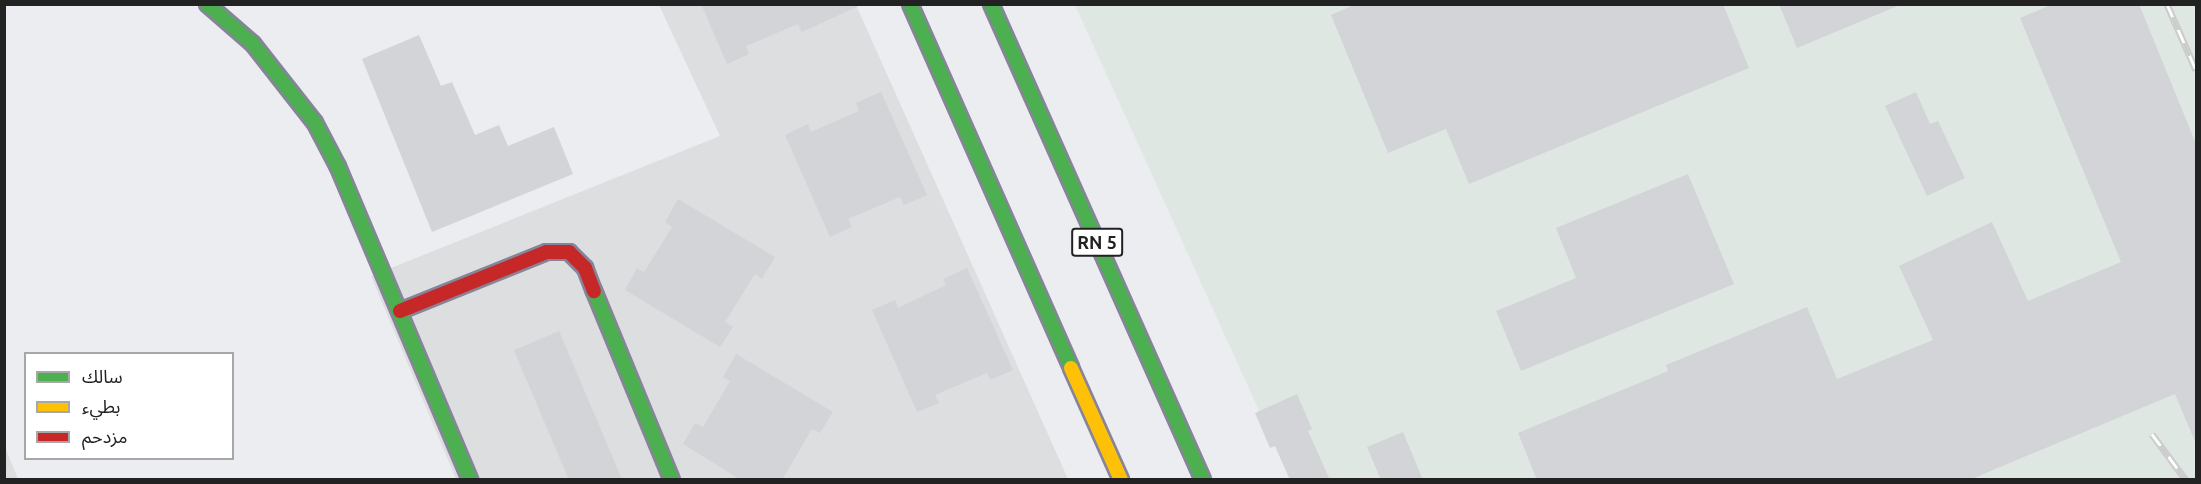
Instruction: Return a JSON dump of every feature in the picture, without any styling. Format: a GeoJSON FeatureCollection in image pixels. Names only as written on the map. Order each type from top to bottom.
{"type":"FeatureCollection","features":[{"type":"Feature","properties":{"kind":"main road"},"geometry":{"type":"LineString","coordinates":[[207,4],[253,44],[315,123],[338,167],[470,480]]}},
{"type":"Feature","properties":{"kind":"main road"},"geometry":{"type":"LineString","coordinates":[[910,4],[1120,480]]}},
{"type":"Feature","properties":{"kind":"main road","name":"RN 5"},"geometry":{"type":"LineString","coordinates":[[991,4],[1203,480]]}},
{"type":"Feature","properties":{"kind":"main road"},"geometry":{"type":"LineString","coordinates":[[399,311],[547,252],[569,252],[585,268],[672,480]]}},
{"type":"Feature","properties":{"kind":"shaded area"},"geometry":{"type":"Polygon","coordinates":[[[659,5],[856,5],[1068,479],[456,479],[371,276],[720,136],[659,5]]]}},
{"type":"Feature","properties":{"kind":"shaded area"},"geometry":{"type":"Polygon","coordinates":[[[1075,5],[2196,5],[2196,479],[1290,479],[1075,5]]]}},
{"type":"Feature","properties":{"kind":"shaded area"},"geometry":{"type":"Polygon","coordinates":[[[5,447],[18,479],[5,479],[5,447]]]}},
{"type":"Feature","properties":{"kind":"building"},"geometry":{"type":"Polygon","coordinates":[[[701,4],[863,4],[802,32],[798,24],[746,46],[749,54],[727,64],[701,4]]]}},
{"type":"Feature","properties":{"kind":"building"},"geometry":{"type":"Polygon","coordinates":[[[1356,4],[1723,4],[1749,68],[1469,184],[1446,129],[1388,153],[1331,15],[1356,4]]]}},
{"type":"Feature","properties":{"kind":"building"},"geometry":{"type":"Polygon","coordinates":[[[1779,4],[1899,4],[1900,5],[1797,48],[1779,4]]]}},
{"type":"Feature","properties":{"kind":"building"},"geometry":{"type":"Polygon","coordinates":[[[2053,4],[2139,4],[2196,144],[2196,444],[2175,394],[1969,480],[1537,480],[1518,433],[1668,371],[1666,365],[1807,307],[1837,379],[1933,340],[1899,266],[1992,222],[2028,301],[2121,262],[2020,18],[2053,4]]]}},
{"type":"Feature","properties":{"kind":"building"},"geometry":{"type":"Polygon","coordinates":[[[419,35],[441,86],[452,82],[475,135],[499,125],[508,146],[554,127],[573,174],[432,232],[362,59],[419,35]]]}},
{"type":"Feature","properties":{"kind":"building"},"geometry":{"type":"Polygon","coordinates":[[[881,92],[927,195],[904,205],[900,197],[848,219],[852,227],[830,237],[785,135],[808,124],[811,132],[859,111],[856,103],[881,92]]]}},
{"type":"Feature","properties":{"kind":"building"},"geometry":{"type":"Polygon","coordinates":[[[1916,92],[1930,124],[1938,121],[1965,178],[1927,196],[1885,106],[1916,92]]]}},
{"type":"Feature","properties":{"kind":"building"},"geometry":{"type":"Polygon","coordinates":[[[1688,174],[1734,284],[1521,371],[1496,311],[1576,278],[1556,228],[1688,174]]]}},
{"type":"Feature","properties":{"kind":"building"},"geometry":{"type":"Polygon","coordinates":[[[678,199],[775,257],[762,279],[755,274],[725,322],[733,327],[720,347],[625,290],[637,268],[644,272],[672,227],[665,222],[678,199]]]}},
{"type":"Feature","properties":{"kind":"building"},"geometry":{"type":"Polygon","coordinates":[[[967,268],[1013,370],[990,380],[987,373],[935,395],[939,403],[917,412],[872,310],[895,300],[898,308],[946,285],[943,279],[967,268]]]}},
{"type":"Feature","properties":{"kind":"building"},"geometry":{"type":"Polygon","coordinates":[[[559,331],[622,480],[569,480],[514,350],[559,331]]]}},
{"type":"Feature","properties":{"kind":"building"},"geometry":{"type":"Polygon","coordinates":[[[736,354],[833,412],[820,433],[812,429],[782,480],[741,480],[683,444],[695,423],[703,427],[730,381],[723,377],[736,354]]]}},
{"type":"Feature","properties":{"kind":"building"},"geometry":{"type":"Polygon","coordinates":[[[1297,394],[1312,429],[1308,431],[1330,480],[1290,480],[1275,446],[1270,448],[1255,413],[1297,394]]]}},
{"type":"Feature","properties":{"kind":"building"},"geometry":{"type":"Polygon","coordinates":[[[1403,432],[1423,480],[1381,480],[1367,447],[1403,432]]]}},
{"type":"Feature","properties":{"kind":"railway"},"geometry":{"type":"LineString","coordinates":[[2167,4],[2196,70]]}},
{"type":"Feature","properties":{"kind":"railway"},"geometry":{"type":"LineString","coordinates":[[2152,434],[2186,480]]}},
{"type":"Feature","properties":{"kind":"traffic: fast"},"geometry":{"type":"LineString","coordinates":[[207,4],[253,44],[315,123],[338,167],[470,480]]}},
{"type":"Feature","properties":{"kind":"traffic: fast"},"geometry":{"type":"LineString","coordinates":[[910,4],[1071,368]]}},
{"type":"Feature","properties":{"kind":"traffic: fast"},"geometry":{"type":"LineString","coordinates":[[991,4],[1203,480]]}},
{"type":"Feature","properties":{"kind":"traffic: fast"},"geometry":{"type":"LineString","coordinates":[[594,291],[672,480]]}},
{"type":"Feature","properties":{"kind":"traffic: slow"},"geometry":{"type":"LineString","coordinates":[[1071,368],[1121,480]]}},
{"type":"Feature","properties":{"kind":"traffic: jam"},"geometry":{"type":"LineString","coordinates":[[400,311],[547,252],[569,252],[585,268],[594,291]]}}]}
